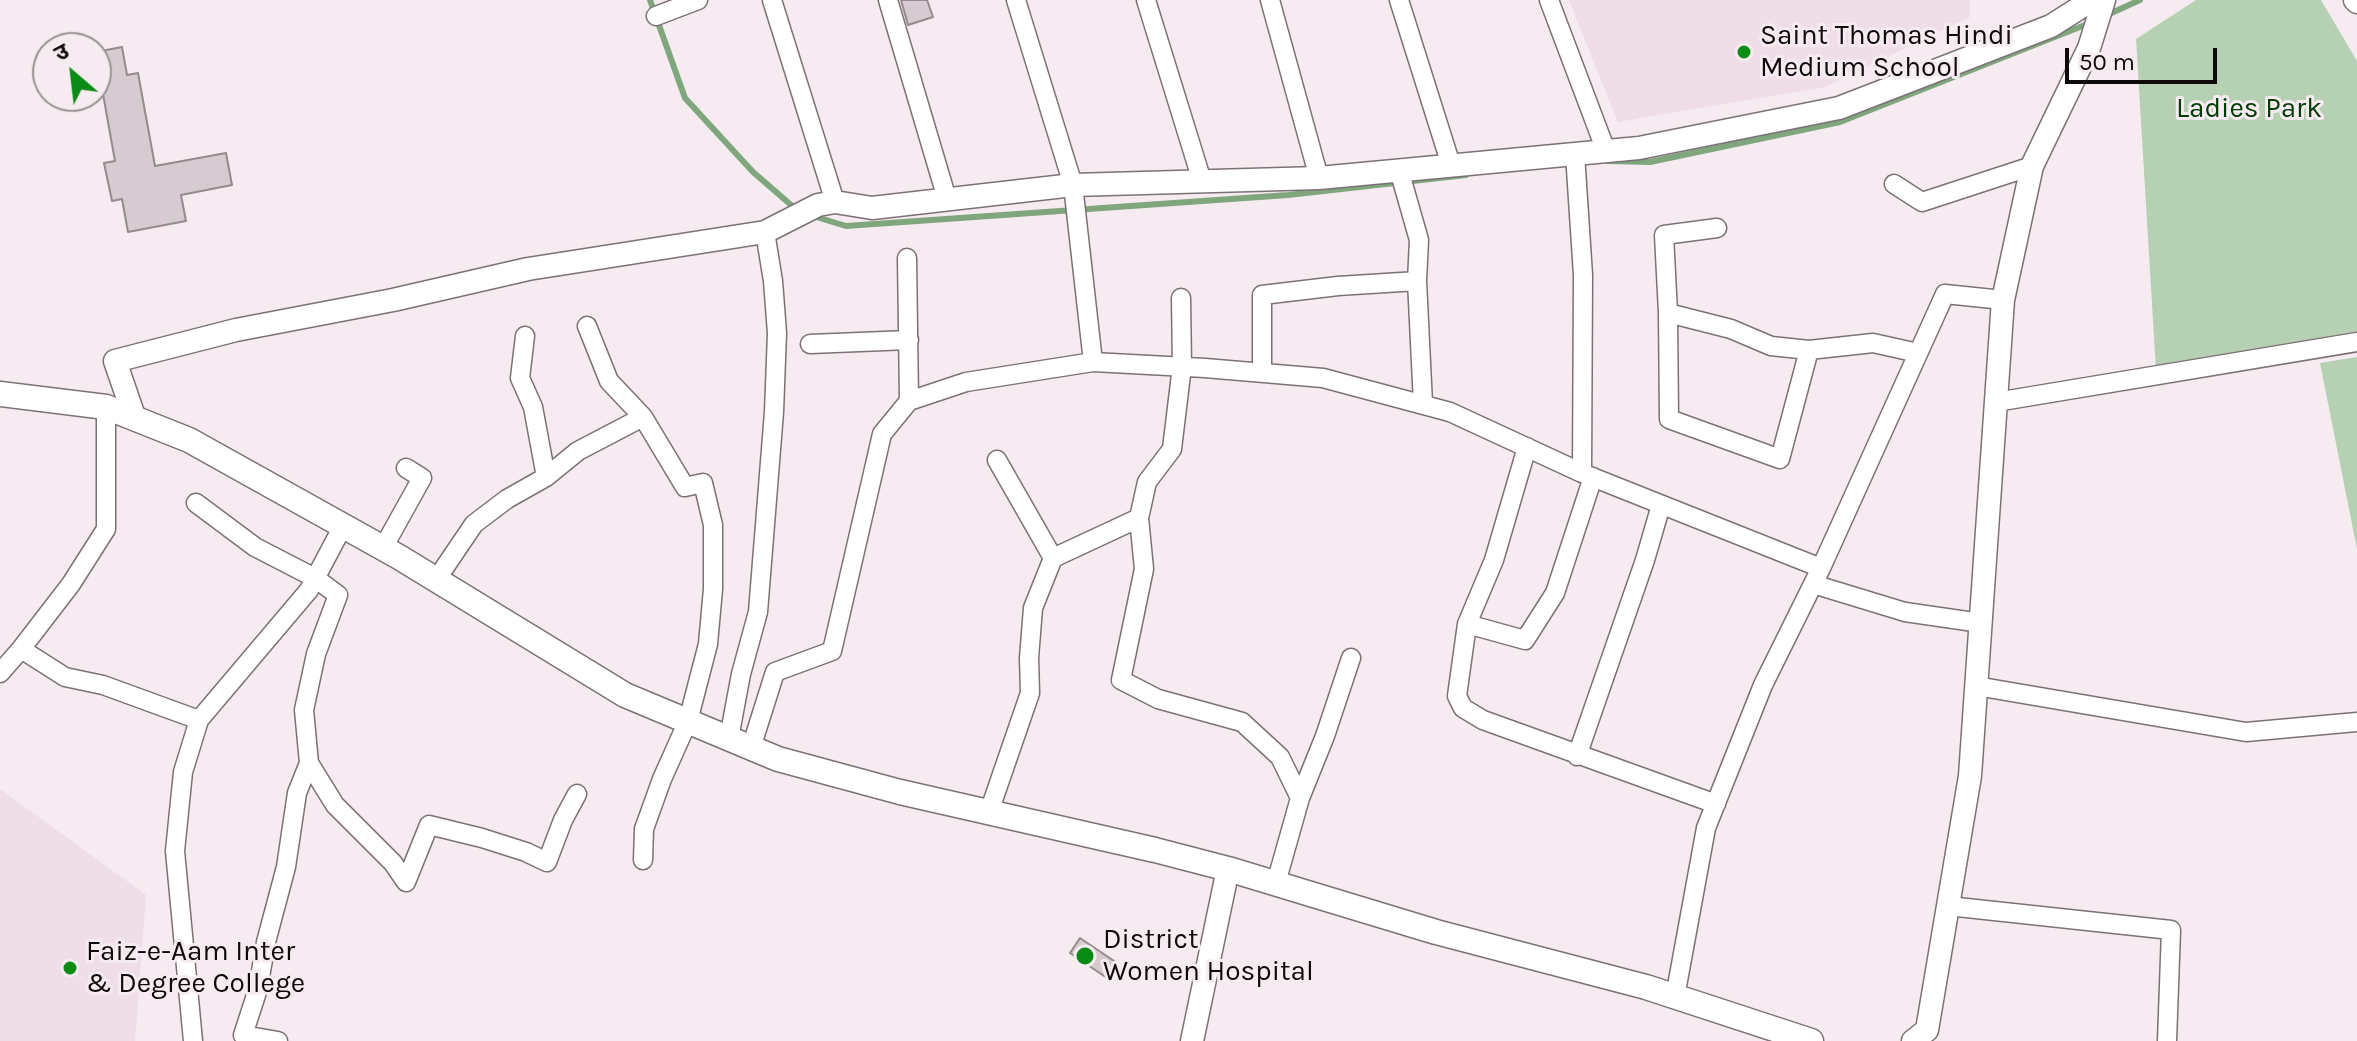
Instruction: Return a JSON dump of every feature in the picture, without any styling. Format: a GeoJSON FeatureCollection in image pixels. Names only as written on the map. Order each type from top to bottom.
{"type":"FeatureCollection","features":[{"type":"Feature","properties":{"kind":"main road"},"geometry":{"type":"LineString","coordinates":[[0,394],[106,407],[189,440],[383,548],[625,695],[778,759],[900,792],[1228,869],[1436,932],[1646,987],[1811,1041]]}},
{"type":"Feature","properties":{"kind":"street"},"geometry":{"type":"LineString","coordinates":[[656,16],[698,0]]}},
{"type":"Feature","properties":{"kind":"street"},"geometry":{"type":"LineString","coordinates":[[772,0],[827,204]]}},
{"type":"Feature","properties":{"kind":"street"},"geometry":{"type":"LineString","coordinates":[[888,0],[947,199]]}},
{"type":"Feature","properties":{"kind":"street"},"geometry":{"type":"LineString","coordinates":[[1016,0],[1073,185],[1093,362]]}},
{"type":"Feature","properties":{"kind":"street"},"geometry":{"type":"LineString","coordinates":[[1146,0],[1202,181]]}},
{"type":"Feature","properties":{"kind":"street"},"geometry":{"type":"LineString","coordinates":[[1270,0],[1319,178]]}},
{"type":"Feature","properties":{"kind":"street"},"geometry":{"type":"LineString","coordinates":[[1399,0],[1451,165]]}},
{"type":"Feature","properties":{"kind":"street"},"geometry":{"type":"LineString","coordinates":[[1549,0],[1606,151]]}},
{"type":"Feature","properties":{"kind":"street"},"geometry":{"type":"LineString","coordinates":[[135,419],[115,361],[236,330],[393,300],[528,269],[774,228],[827,204],[872,208],[1073,185],[1319,178],[1639,148],[1839,108],[2051,26],[2092,0]]}},
{"type":"Feature","properties":{"kind":"street"},"geometry":{"type":"LineString","coordinates":[[1913,1041],[1927,1030],[1970,776],[2003,300],[2032,166],[2089,48],[2104,0]]}},
{"type":"Feature","properties":{"kind":"street"},"geometry":{"type":"LineString","coordinates":[[1467,624],[1525,640],[1555,593],[1588,475],[1583,275],[1575,156]]}},
{"type":"Feature","properties":{"kind":"street"},"geometry":{"type":"LineString","coordinates":[[1894,184],[1922,202],[2032,166]]}},
{"type":"Feature","properties":{"kind":"street"},"geometry":{"type":"LineString","coordinates":[[1399,170],[1419,240],[1417,281],[1423,404]]}},
{"type":"Feature","properties":{"kind":"street"},"geometry":{"type":"LineString","coordinates":[[729,738],[741,674],[758,612],[774,412],[777,333],[773,281],[774,228]]}},
{"type":"Feature","properties":{"kind":"street"},"geometry":{"type":"LineString","coordinates":[[1717,228],[1664,235],[1669,419],[1780,459],[1809,350]]}},
{"type":"Feature","properties":{"kind":"street"},"geometry":{"type":"LineString","coordinates":[[907,258],[909,401]]}},
{"type":"Feature","properties":{"kind":"street"},"geometry":{"type":"LineString","coordinates":[[1262,372],[1262,295],[1417,281]]}},
{"type":"Feature","properties":{"kind":"street"},"geometry":{"type":"LineString","coordinates":[[1675,997],[1706,828],[1763,685],[1817,576],[1945,294],[2003,300]]}},
{"type":"Feature","properties":{"kind":"street"},"geometry":{"type":"LineString","coordinates":[[1181,298],[1182,366],[1172,449],[1147,482],[1139,518],[1144,569],[1121,680],[1158,699],[1242,722],[1280,757],[1300,798]]}},
{"type":"Feature","properties":{"kind":"street"},"geometry":{"type":"LineString","coordinates":[[1668,313],[1731,329],[1771,346],[1809,350],[1873,343],[1918,353]]}},
{"type":"Feature","properties":{"kind":"street"},"geometry":{"type":"LineString","coordinates":[[587,326],[609,381],[643,417],[685,487],[703,483],[713,525],[713,589],[708,644],[688,721],[644,829],[643,860]]}},
{"type":"Feature","properties":{"kind":"street"},"geometry":{"type":"LineString","coordinates":[[525,336],[520,378],[533,407],[546,477]]}},
{"type":"Feature","properties":{"kind":"street"},"geometry":{"type":"LineString","coordinates":[[810,344],[909,340]]}},
{"type":"Feature","properties":{"kind":"street"},"geometry":{"type":"LineString","coordinates":[[1996,402],[2357,342]]}},
{"type":"Feature","properties":{"kind":"street"},"geometry":{"type":"LineString","coordinates":[[751,748],[775,672],[832,651],[882,434],[909,401],[966,382],[1093,362],[1323,378],[1423,404],[1450,412],[1817,576],[1905,612],[1981,623]]}},
{"type":"Feature","properties":{"kind":"street"},"geometry":{"type":"LineString","coordinates":[[0,673],[71,584],[106,529],[106,407]]}},
{"type":"Feature","properties":{"kind":"street"},"geometry":{"type":"LineString","coordinates":[[436,580],[474,524],[507,499],[546,477],[578,451],[643,417]]}},
{"type":"Feature","properties":{"kind":"street"},"geometry":{"type":"LineString","coordinates":[[1527,447],[1494,560],[1467,624],[1457,696],[1463,708],[1483,720],[1577,756],[1716,804]]}},
{"type":"Feature","properties":{"kind":"street"},"geometry":{"type":"LineString","coordinates":[[997,460],[1053,558]]}},
{"type":"Feature","properties":{"kind":"street"},"geometry":{"type":"LineString","coordinates":[[383,548],[422,478],[406,468]]}},
{"type":"Feature","properties":{"kind":"street"},"geometry":{"type":"LineString","coordinates":[[196,503],[255,547],[315,578],[338,595],[316,654],[304,710],[309,763],[335,805],[393,863],[406,882],[429,825],[482,838],[547,862],[577,794]]}},
{"type":"Feature","properties":{"kind":"street"},"geometry":{"type":"LineString","coordinates":[[1577,756],[1661,505]]}},
{"type":"Feature","properties":{"kind":"street"},"geometry":{"type":"LineString","coordinates":[[989,812],[1030,693],[1033,608],[1053,558],[1139,518]]}},
{"type":"Feature","properties":{"kind":"street"},"geometry":{"type":"LineString","coordinates":[[193,1041],[175,851],[183,772],[199,720],[309,590],[343,526]]}},
{"type":"Feature","properties":{"kind":"street"},"geometry":{"type":"LineString","coordinates":[[21,649],[65,677],[103,685],[199,720]]}},
{"type":"Feature","properties":{"kind":"street"},"geometry":{"type":"LineString","coordinates":[[1276,883],[1300,798],[1351,658]]}},
{"type":"Feature","properties":{"kind":"street"},"geometry":{"type":"LineString","coordinates":[[1976,686],[2246,732],[2357,722]]}},
{"type":"Feature","properties":{"kind":"street"},"geometry":{"type":"LineString","coordinates":[[278,1041],[243,1035],[258,989],[266,942],[286,867],[297,793],[309,763]]}},
{"type":"Feature","properties":{"kind":"street"},"geometry":{"type":"LineString","coordinates":[[1192,1041],[1228,869]]}},
{"type":"Feature","properties":{"kind":"street"},"geometry":{"type":"LineString","coordinates":[[1948,906],[2171,930],[2167,1041]]}},
{"type":"Feature","properties":{"kind":"shaded area","name":"Saint Thomas Hindi Medium School"},"geometry":{"type":"Polygon","coordinates":[[[1569,0],[1970,0],[1970,17],[1825,87],[1618,122],[1569,0]]]}},
{"type":"Feature","properties":{"kind":"shaded area","name":"Faiz-e-Aam Inter & Degree College"},"geometry":{"type":"Polygon","coordinates":[[[0,789],[146,895],[135,1041],[0,1041],[0,789]]]}},
{"type":"Feature","properties":{"kind":"green space","name":"Ladies Park"},"geometry":{"type":"Polygon","coordinates":[[[2196,0],[2321,0],[2357,61],[2357,333],[2156,370],[2136,39],[2196,0]]]}},
{"type":"Feature","properties":{"kind":"green space"},"geometry":{"type":"Polygon","coordinates":[[[2357,357],[2357,549],[2320,363],[2357,357]]]}},
{"type":"Feature","properties":{"kind":"building"},"geometry":{"type":"Polygon","coordinates":[[[901,0],[927,0],[933,17],[908,25],[901,0]]]}},
{"type":"Feature","properties":{"kind":"building"},"geometry":{"type":"Polygon","coordinates":[[[122,47],[127,75],[138,73],[155,166],[226,153],[232,185],[181,195],[186,221],[128,232],[122,199],[112,201],[104,163],[115,161],[106,112],[112,112],[112,49],[122,47]]]}},
{"type":"Feature","properties":{"kind":"building"},"geometry":{"type":"Polygon","coordinates":[[[1080,938],[1117,963],[1107,978],[1070,953],[1080,938]]]}},
{"type":"Feature","properties":{"kind":"waterway"},"geometry":{"type":"LineString","coordinates":[[650,0],[685,98],[753,172],[798,211]]}},
{"type":"Feature","properties":{"kind":"waterway"},"geometry":{"type":"LineString","coordinates":[[2107,15],[2140,0]]}},
{"type":"Feature","properties":{"kind":"waterway"},"geometry":{"type":"LineString","coordinates":[[1608,161],[1650,162],[1840,122],[2090,23]]}},
{"type":"Feature","properties":{"kind":"waterway"},"geometry":{"type":"LineString","coordinates":[[813,216],[846,226],[1288,195],[1466,175]]}},
{"type":"Feature","properties":{"kind":"place","name":"Saint Thomas Hindi Medium School"},"geometry":{"type":"Point","coordinates":[1744,52]}},
{"type":"Feature","properties":{"kind":"place","name":"District Women Hospital"},"geometry":{"type":"Point","coordinates":[1085,956]}},
{"type":"Feature","properties":{"kind":"place","name":"Faiz-e-Aam Inter & Degree College"},"geometry":{"type":"Point","coordinates":[70,968]}}]}
